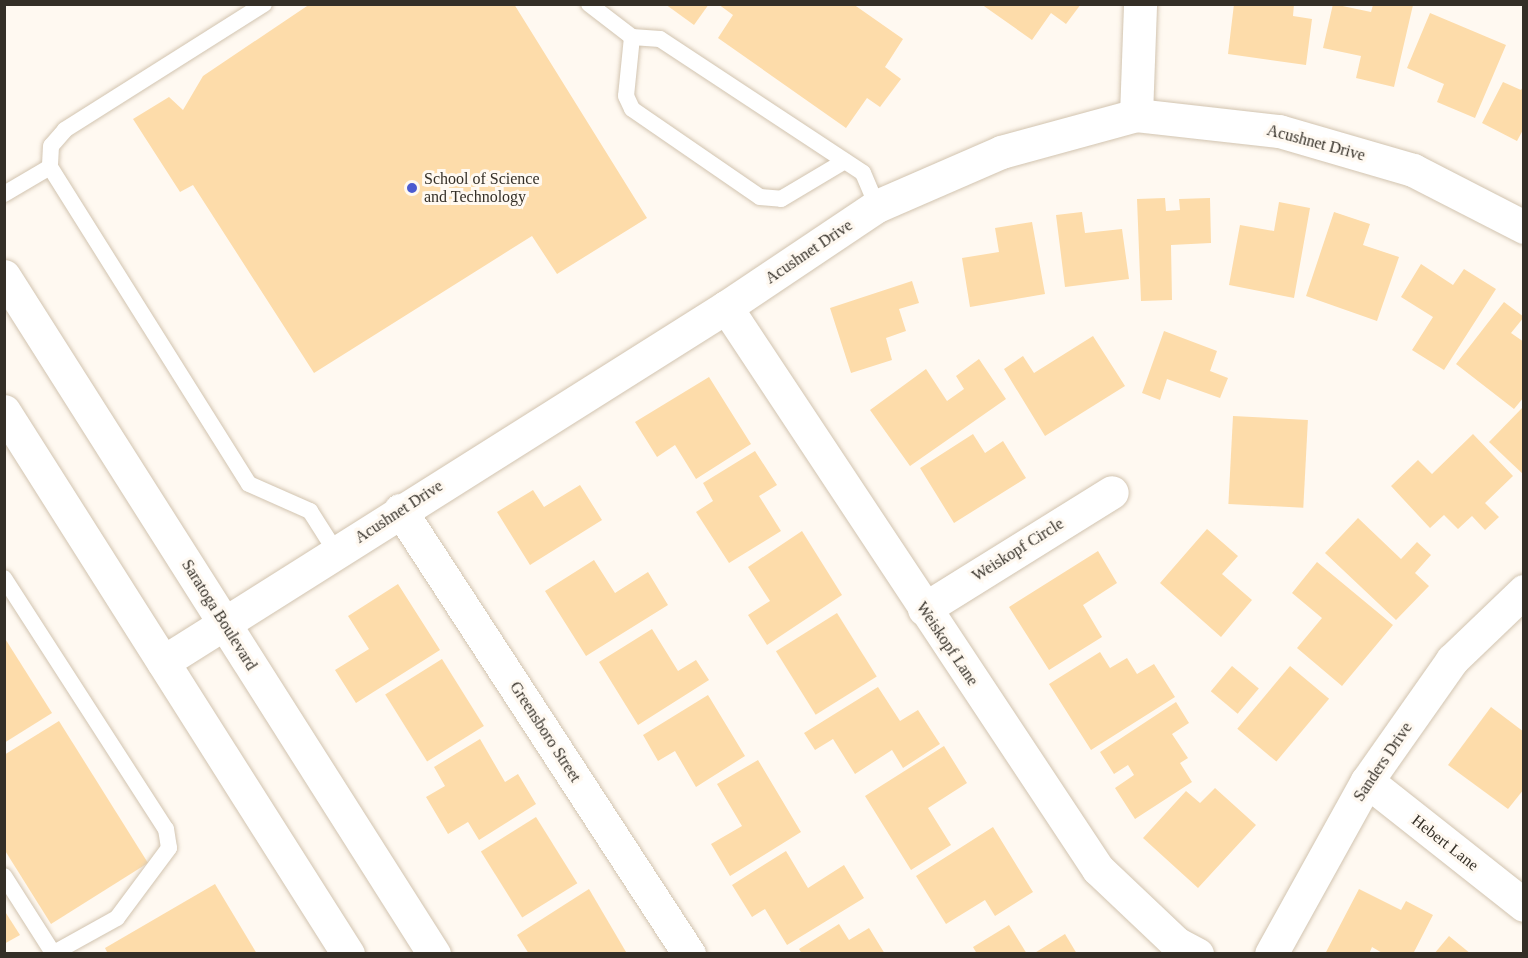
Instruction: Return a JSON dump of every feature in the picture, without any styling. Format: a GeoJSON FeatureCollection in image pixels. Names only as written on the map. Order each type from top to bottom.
{"type":"FeatureCollection","features":[{"type":"Feature","properties":{"kind":"street"},"geometry":{"type":"LineString","coordinates":[[1136,115],[1140,4]]}},
{"type":"Feature","properties":{"kind":"street","name":"Acushnet Drive"},"geometry":{"type":"LineString","coordinates":[[163,662],[226,625],[400,510],[726,308],[877,206],[1001,152],[1136,115],[1279,130],[1413,170],[1524,227]]}},
{"type":"Feature","properties":{"kind":"street","name":"Saratoga Boulevard"},"geometry":{"type":"LineString","coordinates":[[4,276],[434,954]]}},
{"type":"Feature","properties":{"kind":"street","name":"Weiskopf Lane"},"geometry":{"type":"LineString","coordinates":[[726,308],[1098,869],[1176,944],[1197,954]]}},
{"type":"Feature","properties":{"kind":"street"},"geometry":{"type":"LineString","coordinates":[[4,411],[348,954]]}},
{"type":"Feature","properties":{"kind":"street","name":"Weiskopf Circle"},"geometry":{"type":"LineString","coordinates":[[924,609],[1112,492]]}},
{"type":"Feature","properties":{"kind":"street","name":"Greensboro Street"},"geometry":{"type":"LineString","coordinates":[[400,510],[689,954]]}},
{"type":"Feature","properties":{"kind":"street","name":"Sanders Drive"},"geometry":{"type":"LineString","coordinates":[[1271,954],[1367,781],[1452,660],[1524,591]]}},
{"type":"Feature","properties":{"kind":"street","name":"Hebert Lane"},"geometry":{"type":"LineString","coordinates":[[1367,781],[1524,905]]}},
{"type":"Feature","properties":{"kind":"lane"},"geometry":{"type":"LineString","coordinates":[[264,4],[65,130],[51,146],[50,166],[249,484],[310,512],[336,552]]}},
{"type":"Feature","properties":{"kind":"lane"},"geometry":{"type":"LineString","coordinates":[[589,4],[632,37],[660,39],[863,173],[877,206]]}},
{"type":"Feature","properties":{"kind":"lane"},"geometry":{"type":"LineString","coordinates":[[632,37],[626,96],[632,109],[760,197],[781,200],[845,161]]}},
{"type":"Feature","properties":{"kind":"lane"},"geometry":{"type":"LineString","coordinates":[[4,194],[50,166]]}},
{"type":"Feature","properties":{"kind":"lane"},"geometry":{"type":"LineString","coordinates":[[4,578],[166,829],[169,848],[117,918],[52,953],[4,876]]}},
{"type":"Feature","properties":{"kind":"building","name":"School of Science and Technology"},"geometry":{"type":"Polygon","coordinates":[[[310,4],[514,4],[647,218],[557,274],[532,236],[314,373],[193,185],[180,192],[133,119],[169,97],[183,110],[203,76],[310,4]]]}},
{"type":"Feature","properties":{"kind":"building"},"geometry":{"type":"Polygon","coordinates":[[[665,4],[709,4],[694,25],[665,4]]]}},
{"type":"Feature","properties":{"kind":"building"},"geometry":{"type":"Polygon","coordinates":[[[718,4],[853,4],[903,39],[885,67],[901,79],[880,107],[867,98],[846,128],[718,38],[733,15],[718,4]]]}},
{"type":"Feature","properties":{"kind":"building"},"geometry":{"type":"Polygon","coordinates":[[[981,4],[1081,4],[1066,24],[1051,13],[1032,40],[981,4]]]}},
{"type":"Feature","properties":{"kind":"building"},"geometry":{"type":"Polygon","coordinates":[[[1234,4],[1294,4],[1293,16],[1312,19],[1306,65],[1228,54],[1234,4]]]}},
{"type":"Feature","properties":{"kind":"building"},"geometry":{"type":"Polygon","coordinates":[[[1333,4],[1371,12],[1373,5],[1413,5],[1394,87],[1356,78],[1361,56],[1323,48],[1333,4]]]}},
{"type":"Feature","properties":{"kind":"building"},"geometry":{"type":"Polygon","coordinates":[[[1430,13],[1506,45],[1475,118],[1437,102],[1444,84],[1407,68],[1430,13]]]}},
{"type":"Feature","properties":{"kind":"building"},"geometry":{"type":"Polygon","coordinates":[[[1503,82],[1521,90],[1524,85],[1524,128],[1517,141],[1482,123],[1503,82]]]}},
{"type":"Feature","properties":{"kind":"building"},"geometry":{"type":"Polygon","coordinates":[[[1165,198],[1166,211],[1180,210],[1179,199],[1210,198],[1211,243],[1171,245],[1172,300],[1141,301],[1137,199],[1165,198]]]}},
{"type":"Feature","properties":{"kind":"building"},"geometry":{"type":"Polygon","coordinates":[[[1279,202],[1310,208],[1294,298],[1229,285],[1240,225],[1274,231],[1279,202]]]}},
{"type":"Feature","properties":{"kind":"building"},"geometry":{"type":"Polygon","coordinates":[[[1082,212],[1085,233],[1122,229],[1129,279],[1065,287],[1056,215],[1082,212]]]}},
{"type":"Feature","properties":{"kind":"building"},"geometry":{"type":"Polygon","coordinates":[[[1334,212],[1370,224],[1363,245],[1399,257],[1377,321],[1306,296],[1334,212]]]}},
{"type":"Feature","properties":{"kind":"building"},"geometry":{"type":"Polygon","coordinates":[[[1032,222],[1045,294],[970,307],[962,258],[999,252],[995,228],[1032,222]]]}},
{"type":"Feature","properties":{"kind":"building"},"geometry":{"type":"Polygon","coordinates":[[[1421,264],[1453,285],[1464,269],[1496,289],[1444,370],[1412,350],[1433,317],[1401,297],[1421,264]]]}},
{"type":"Feature","properties":{"kind":"building"},"geometry":{"type":"Polygon","coordinates":[[[912,281],[919,303],[899,309],[906,331],[886,338],[892,360],[851,373],[830,308],[912,281]]]}},
{"type":"Feature","properties":{"kind":"building"},"geometry":{"type":"Polygon","coordinates":[[[1504,302],[1524,317],[1511,333],[1524,342],[1524,397],[1514,409],[1456,364],[1504,302]]]}},
{"type":"Feature","properties":{"kind":"building"},"geometry":{"type":"Polygon","coordinates":[[[1164,331],[1217,351],[1210,371],[1228,378],[1220,398],[1167,379],[1160,400],[1142,393],[1164,331]]]}},
{"type":"Feature","properties":{"kind":"building"},"geometry":{"type":"Polygon","coordinates":[[[1093,336],[1125,386],[1045,436],[1004,369],[1023,356],[1034,373],[1093,336]]]}},
{"type":"Feature","properties":{"kind":"building"},"geometry":{"type":"Polygon","coordinates":[[[979,359],[1006,399],[910,466],[870,410],[926,369],[947,401],[964,389],[956,376],[979,359]]]}},
{"type":"Feature","properties":{"kind":"building"},"geometry":{"type":"Polygon","coordinates":[[[709,377],[751,444],[696,479],[675,445],[657,457],[635,422],[709,377]]]}},
{"type":"Feature","properties":{"kind":"building"},"geometry":{"type":"Polygon","coordinates":[[[1524,406],[1524,475],[1489,442],[1524,406]]]}},
{"type":"Feature","properties":{"kind":"building"},"geometry":{"type":"Polygon","coordinates":[[[1233,416],[1308,420],[1303,508],[1228,504],[1233,416]]]}},
{"type":"Feature","properties":{"kind":"building"},"geometry":{"type":"Polygon","coordinates":[[[973,434],[985,453],[1003,441],[1026,478],[954,523],[920,468],[973,434]]]}},
{"type":"Feature","properties":{"kind":"building"},"geometry":{"type":"Polygon","coordinates":[[[1473,434],[1513,476],[1485,503],[1499,517],[1485,530],[1472,516],[1458,529],[1444,515],[1430,528],[1391,486],[1418,460],[1432,474],[1473,434]]]}},
{"type":"Feature","properties":{"kind":"building"},"geometry":{"type":"Polygon","coordinates":[[[755,451],[777,485],[759,496],[781,531],[729,563],[696,512],[713,501],[703,483],[755,451]]]}},
{"type":"Feature","properties":{"kind":"building"},"geometry":{"type":"Polygon","coordinates":[[[580,485],[602,520],[530,565],[497,512],[533,490],[544,507],[580,485]]]}},
{"type":"Feature","properties":{"kind":"building"},"geometry":{"type":"Polygon","coordinates":[[[1358,518],[1401,559],[1417,542],[1431,555],[1415,573],[1429,586],[1396,620],[1325,553],[1358,518]]]}},
{"type":"Feature","properties":{"kind":"building"},"geometry":{"type":"Polygon","coordinates":[[[1207,529],[1238,556],[1222,574],[1252,600],[1221,637],[1160,583],[1207,529]]]}},
{"type":"Feature","properties":{"kind":"building"},"geometry":{"type":"Polygon","coordinates":[[[802,531],[842,595],[767,645],[748,615],[770,601],[748,567],[802,531]]]}},
{"type":"Feature","properties":{"kind":"building"},"geometry":{"type":"Polygon","coordinates":[[[1098,551],[1117,583],[1083,605],[1102,637],[1049,670],[1009,607],[1098,551]]]}},
{"type":"Feature","properties":{"kind":"building"},"geometry":{"type":"Polygon","coordinates":[[[594,560],[615,593],[648,572],[668,605],[586,656],[545,591],[594,560]]]}},
{"type":"Feature","properties":{"kind":"building"},"geometry":{"type":"Polygon","coordinates":[[[1317,562],[1393,625],[1342,686],[1297,648],[1322,618],[1292,593],[1317,562]]]}},
{"type":"Feature","properties":{"kind":"building"},"geometry":{"type":"Polygon","coordinates":[[[398,584],[440,650],[356,703],[335,670],[369,649],[348,616],[398,584]]]}},
{"type":"Feature","properties":{"kind":"building"},"geometry":{"type":"Polygon","coordinates":[[[837,613],[877,677],[816,715],[776,651],[837,613]]]}},
{"type":"Feature","properties":{"kind":"building"},"geometry":{"type":"Polygon","coordinates":[[[652,629],[678,671],[696,660],[709,680],[638,725],[599,662],[652,629]]]}},
{"type":"Feature","properties":{"kind":"building"},"geometry":{"type":"Polygon","coordinates":[[[4,637],[52,713],[4,743],[4,637]]]}},
{"type":"Feature","properties":{"kind":"building"},"geometry":{"type":"Polygon","coordinates":[[[1100,652],[1110,668],[1127,658],[1137,674],[1154,664],[1175,697],[1091,750],[1049,684],[1100,652]]]}},
{"type":"Feature","properties":{"kind":"building"},"geometry":{"type":"Polygon","coordinates":[[[442,659],[484,726],[427,762],[385,695],[442,659]]]}},
{"type":"Feature","properties":{"kind":"building"},"geometry":{"type":"Polygon","coordinates":[[[1232,666],[1259,688],[1238,714],[1211,691],[1232,666]]]}},
{"type":"Feature","properties":{"kind":"building"},"geometry":{"type":"Polygon","coordinates":[[[1290,666],[1329,699],[1276,762],[1237,729],[1290,666]]]}},
{"type":"Feature","properties":{"kind":"building"},"geometry":{"type":"Polygon","coordinates":[[[878,687],[900,721],[918,710],[940,744],[903,768],[892,750],[855,774],[833,739],[815,750],[804,733],[878,687]]]}},
{"type":"Feature","properties":{"kind":"building"},"geometry":{"type":"Polygon","coordinates":[[[708,695],[745,756],[696,787],[675,751],[658,761],[643,735],[708,695]]]}},
{"type":"Feature","properties":{"kind":"building"},"geometry":{"type":"Polygon","coordinates":[[[1176,702],[1189,723],[1172,734],[1188,758],[1180,763],[1192,782],[1135,819],[1115,788],[1134,775],[1128,765],[1114,774],[1100,752],[1176,702]]]}},
{"type":"Feature","properties":{"kind":"building"},"geometry":{"type":"Polygon","coordinates":[[[1491,707],[1524,732],[1524,789],[1508,809],[1448,765],[1491,707]]]}},
{"type":"Feature","properties":{"kind":"building"},"geometry":{"type":"Polygon","coordinates":[[[59,721],[148,863],[51,924],[4,849],[4,755],[59,721]]]}},
{"type":"Feature","properties":{"kind":"building"},"geometry":{"type":"Polygon","coordinates":[[[480,739],[505,782],[518,774],[536,804],[479,840],[468,822],[448,834],[426,797],[445,786],[434,767],[480,739]]]}},
{"type":"Feature","properties":{"kind":"building"},"geometry":{"type":"Polygon","coordinates":[[[944,746],[967,783],[928,808],[951,845],[911,870],[865,796],[944,746]]]}},
{"type":"Feature","properties":{"kind":"building"},"geometry":{"type":"Polygon","coordinates":[[[758,760],[801,832],[730,876],[711,844],[742,826],[717,784],[758,760]]]}},
{"type":"Feature","properties":{"kind":"building"},"geometry":{"type":"Polygon","coordinates":[[[1215,788],[1256,825],[1198,888],[1143,838],[1186,791],[1200,803],[1215,788]]]}},
{"type":"Feature","properties":{"kind":"building"},"geometry":{"type":"Polygon","coordinates":[[[536,817],[577,883],[522,918],[481,851],[536,817]]]}},
{"type":"Feature","properties":{"kind":"building"},"geometry":{"type":"Polygon","coordinates":[[[993,827],[1033,892],[995,916],[985,900],[946,924],[916,876],[993,827]]]}},
{"type":"Feature","properties":{"kind":"building"},"geometry":{"type":"Polygon","coordinates":[[[786,851],[808,888],[844,865],[864,898],[787,945],[765,909],[752,917],[732,885],[786,851]]]}},
{"type":"Feature","properties":{"kind":"building"},"geometry":{"type":"Polygon","coordinates":[[[215,884],[257,954],[108,954],[105,948],[215,884]]]}},
{"type":"Feature","properties":{"kind":"building"},"geometry":{"type":"Polygon","coordinates":[[[589,889],[626,952],[529,954],[517,935],[589,889]]]}},
{"type":"Feature","properties":{"kind":"building"},"geometry":{"type":"Polygon","coordinates":[[[1359,889],[1401,910],[1406,901],[1433,915],[1413,954],[1384,954],[1372,947],[1369,954],[1325,954],[1359,889]]]}},
{"type":"Feature","properties":{"kind":"building"},"geometry":{"type":"Polygon","coordinates":[[[4,910],[20,935],[4,944],[4,910]]]}},
{"type":"Feature","properties":{"kind":"building"},"geometry":{"type":"Polygon","coordinates":[[[839,924],[849,940],[869,928],[885,954],[802,954],[799,949],[839,924]]]}},
{"type":"Feature","properties":{"kind":"building"},"geometry":{"type":"Polygon","coordinates":[[[1009,925],[1027,954],[977,954],[973,947],[1009,925]]]}},
{"type":"Feature","properties":{"kind":"building"},"geometry":{"type":"Polygon","coordinates":[[[1065,934],[1077,954],[1033,954],[1065,934]]]}},
{"type":"Feature","properties":{"kind":"building"},"geometry":{"type":"Polygon","coordinates":[[[1449,936],[1471,954],[1434,954],[1449,936]]]}},
{"type":"Feature","properties":{"kind":"place","name":"School of Science and Technology"},"geometry":{"type":"Point","coordinates":[412,188]}}]}
